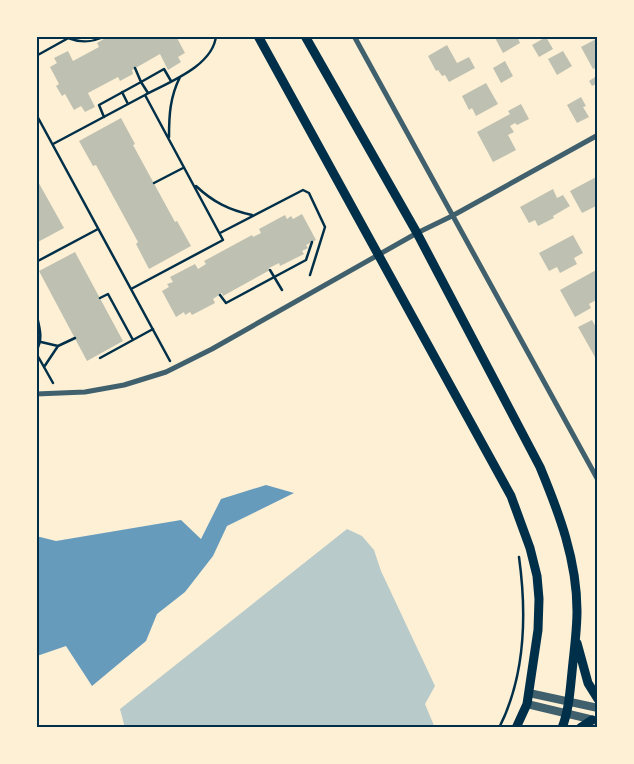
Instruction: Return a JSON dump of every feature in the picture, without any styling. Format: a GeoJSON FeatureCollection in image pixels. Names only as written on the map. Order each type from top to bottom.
{"type":"FeatureCollection","features":[{"type":"Feature","properties":{"kind":"main road"},"geometry":{"type":"LineString","coordinates":[[258,36],[511,496],[521,521],[536,576],[539,599],[538,630],[529,693],[527,704],[516,728]]}},
{"type":"Feature","properties":{"kind":"main road"},"geometry":{"type":"LineString","coordinates":[[305,36],[418,233],[540,467],[552,496],[562,524],[574,573],[577,609],[576,640],[568,714],[562,728]]}},
{"type":"Feature","properties":{"kind":"main road"},"geometry":{"type":"LineString","coordinates":[[576,640],[588,683],[598,698]]}},
{"type":"Feature","properties":{"kind":"main road"},"geometry":{"type":"LineString","coordinates":[[580,728],[595,720]]}},
{"type":"Feature","properties":{"kind":"street"},"geometry":{"type":"LineString","coordinates":[[354,36],[598,480]]}},
{"type":"Feature","properties":{"kind":"street"},"geometry":{"type":"LineString","coordinates":[[36,394],[85,392],[124,385],[174,368],[212,349],[418,233],[598,135]]}},
{"type":"Feature","properties":{"kind":"street"},"geometry":{"type":"LineString","coordinates":[[529,693],[598,708]]}},
{"type":"Feature","properties":{"kind":"street"},"geometry":{"type":"LineString","coordinates":[[527,704],[595,720]]}},
{"type":"Feature","properties":{"kind":"path"},"geometry":{"type":"LineString","coordinates":[[36,56],[72,36]]}},
{"type":"Feature","properties":{"kind":"path"},"geometry":{"type":"LineString","coordinates":[[68,38],[78,42],[88,42],[104,36]]}},
{"type":"Feature","properties":{"kind":"path"},"geometry":{"type":"LineString","coordinates":[[53,144],[200,64],[211,50],[216,36]]}},
{"type":"Feature","properties":{"kind":"path"},"geometry":{"type":"LineString","coordinates":[[131,289],[223,240],[169,139],[134,68]]}},
{"type":"Feature","properties":{"kind":"path"},"geometry":{"type":"LineString","coordinates":[[104,116],[98,105],[164,69],[171,80]]}},
{"type":"Feature","properties":{"kind":"path"},"geometry":{"type":"LineString","coordinates":[[169,139],[169,109],[180,76]]}},
{"type":"Feature","properties":{"kind":"path"},"geometry":{"type":"LineString","coordinates":[[122,92],[128,104]]}},
{"type":"Feature","properties":{"kind":"path"},"geometry":{"type":"LineString","coordinates":[[36,114],[174,368]]}},
{"type":"Feature","properties":{"kind":"path"},"geometry":{"type":"LineString","coordinates":[[154,183],[184,167]]}},
{"type":"Feature","properties":{"kind":"path"},"geometry":{"type":"LineString","coordinates":[[195,185],[208,198],[237,212],[254,215]]}},
{"type":"Feature","properties":{"kind":"path"},"geometry":{"type":"LineString","coordinates":[[220,233],[303,190],[309,193],[325,227],[310,275]]}},
{"type":"Feature","properties":{"kind":"path"},"geometry":{"type":"LineString","coordinates":[[36,262],[98,229]]}},
{"type":"Feature","properties":{"kind":"path"},"geometry":{"type":"LineString","coordinates":[[220,295],[226,303],[306,260],[312,242]]}},
{"type":"Feature","properties":{"kind":"path"},"geometry":{"type":"LineString","coordinates":[[270,270],[282,290]]}},
{"type":"Feature","properties":{"kind":"path"},"geometry":{"type":"LineString","coordinates":[[100,298],[108,294],[133,340]]}},
{"type":"Feature","properties":{"kind":"path"},"geometry":{"type":"LineString","coordinates":[[36,312],[40,342],[36,352],[55,387]]}},
{"type":"Feature","properties":{"kind":"path"},"geometry":{"type":"LineString","coordinates":[[100,358],[153,329]]}},
{"type":"Feature","properties":{"kind":"path"},"geometry":{"type":"LineString","coordinates":[[44,367],[58,346],[75,338]]}},
{"type":"Feature","properties":{"kind":"path"},"geometry":{"type":"LineString","coordinates":[[40,342],[58,346]]}},
{"type":"Feature","properties":{"kind":"path"},"geometry":{"type":"LineString","coordinates":[[499,728],[512,697],[520,664],[524,605],[518,551]]}},
{"type":"Feature","properties":{"kind":"shaded area"},"geometry":{"type":"Polygon","coordinates":[[[347,529],[362,536],[374,550],[381,571],[435,686],[425,704],[435,728],[125,728],[120,709],[347,529]]]}},
{"type":"Feature","properties":{"kind":"water"},"geometry":{"type":"Polygon","coordinates":[[[266,485],[294,493],[227,526],[213,556],[185,592],[157,614],[146,641],[92,686],[66,646],[36,655],[36,536],[56,541],[181,520],[201,539],[221,499],[266,485]]]}},
{"type":"Feature","properties":{"kind":"building"},"geometry":{"type":"Polygon","coordinates":[[[109,36],[114,36],[115,38],[119,36],[176,36],[185,53],[178,57],[181,62],[168,70],[160,54],[132,70],[133,74],[120,81],[118,77],[88,93],[95,107],[85,112],[81,106],[74,110],[65,94],[62,96],[56,86],[59,84],[50,67],[57,63],[54,58],[68,51],[73,61],[99,47],[97,43],[109,36]]]}},
{"type":"Feature","properties":{"kind":"building"},"geometry":{"type":"Polygon","coordinates":[[[494,36],[517,36],[520,43],[503,53],[494,36]]]}},
{"type":"Feature","properties":{"kind":"building"},"geometry":{"type":"Polygon","coordinates":[[[546,37],[553,49],[539,57],[532,45],[546,37]]]}},
{"type":"Feature","properties":{"kind":"building"},"geometry":{"type":"Polygon","coordinates":[[[598,38],[598,67],[593,69],[581,47],[598,38]]]}},
{"type":"Feature","properties":{"kind":"building"},"geometry":{"type":"Polygon","coordinates":[[[447,45],[457,63],[469,57],[475,68],[449,82],[445,75],[442,76],[438,70],[436,71],[428,56],[447,45]]]}},
{"type":"Feature","properties":{"kind":"building"},"geometry":{"type":"Polygon","coordinates":[[[563,51],[572,66],[557,75],[548,59],[563,51]]]}},
{"type":"Feature","properties":{"kind":"building"},"geometry":{"type":"Polygon","coordinates":[[[505,61],[513,76],[501,83],[493,68],[505,61]]]}},
{"type":"Feature","properties":{"kind":"building"},"geometry":{"type":"Polygon","coordinates":[[[598,75],[598,87],[596,84],[592,86],[589,81],[598,75]]]}},
{"type":"Feature","properties":{"kind":"building"},"geometry":{"type":"Polygon","coordinates":[[[486,83],[498,104],[476,116],[472,108],[469,110],[462,96],[486,83]]]}},
{"type":"Feature","properties":{"kind":"building"},"geometry":{"type":"Polygon","coordinates":[[[581,97],[586,106],[583,107],[589,117],[577,123],[567,105],[581,97]]]}},
{"type":"Feature","properties":{"kind":"building"},"geometry":{"type":"Polygon","coordinates":[[[521,104],[529,119],[510,126],[514,132],[508,135],[516,150],[493,162],[477,132],[510,114],[508,111],[521,104]]]}},
{"type":"Feature","properties":{"kind":"building"},"geometry":{"type":"Polygon","coordinates":[[[121,118],[135,144],[133,145],[175,222],[177,221],[191,246],[149,269],[136,244],[138,242],[96,165],[93,166],[79,141],[121,118]]]}},
{"type":"Feature","properties":{"kind":"building"},"geometry":{"type":"Polygon","coordinates":[[[598,176],[598,205],[582,213],[570,191],[598,176]]]}},
{"type":"Feature","properties":{"kind":"building"},"geometry":{"type":"Polygon","coordinates":[[[36,178],[64,228],[36,243],[36,178]]]}},
{"type":"Feature","properties":{"kind":"building"},"geometry":{"type":"Polygon","coordinates":[[[553,189],[557,198],[563,195],[570,206],[553,216],[554,218],[538,226],[535,220],[529,223],[520,207],[553,189]]]}},
{"type":"Feature","properties":{"kind":"building"},"geometry":{"type":"Polygon","coordinates":[[[302,214],[316,240],[306,245],[308,248],[302,251],[304,254],[280,266],[279,263],[269,268],[270,270],[223,296],[222,293],[213,299],[215,303],[192,315],[190,312],[185,315],[184,312],[176,317],[162,291],[169,287],[167,284],[173,282],[170,277],[195,264],[198,269],[206,264],[204,261],[252,235],[253,237],[261,233],[259,229],[285,215],[287,219],[291,216],[293,219],[302,214]]]}},
{"type":"Feature","properties":{"kind":"building"},"geometry":{"type":"Polygon","coordinates":[[[573,235],[583,253],[574,258],[577,264],[560,273],[557,267],[549,271],[539,253],[573,235]]]}},
{"type":"Feature","properties":{"kind":"building"},"geometry":{"type":"Polygon","coordinates":[[[75,252],[123,341],[87,361],[39,271],[75,252]]]}},
{"type":"Feature","properties":{"kind":"building"},"geometry":{"type":"Polygon","coordinates":[[[598,269],[598,299],[589,304],[591,308],[575,317],[560,290],[598,269]]]}},
{"type":"Feature","properties":{"kind":"building"},"geometry":{"type":"Polygon","coordinates":[[[592,320],[598,331],[598,356],[595,357],[578,327],[592,320]]]}}]}
